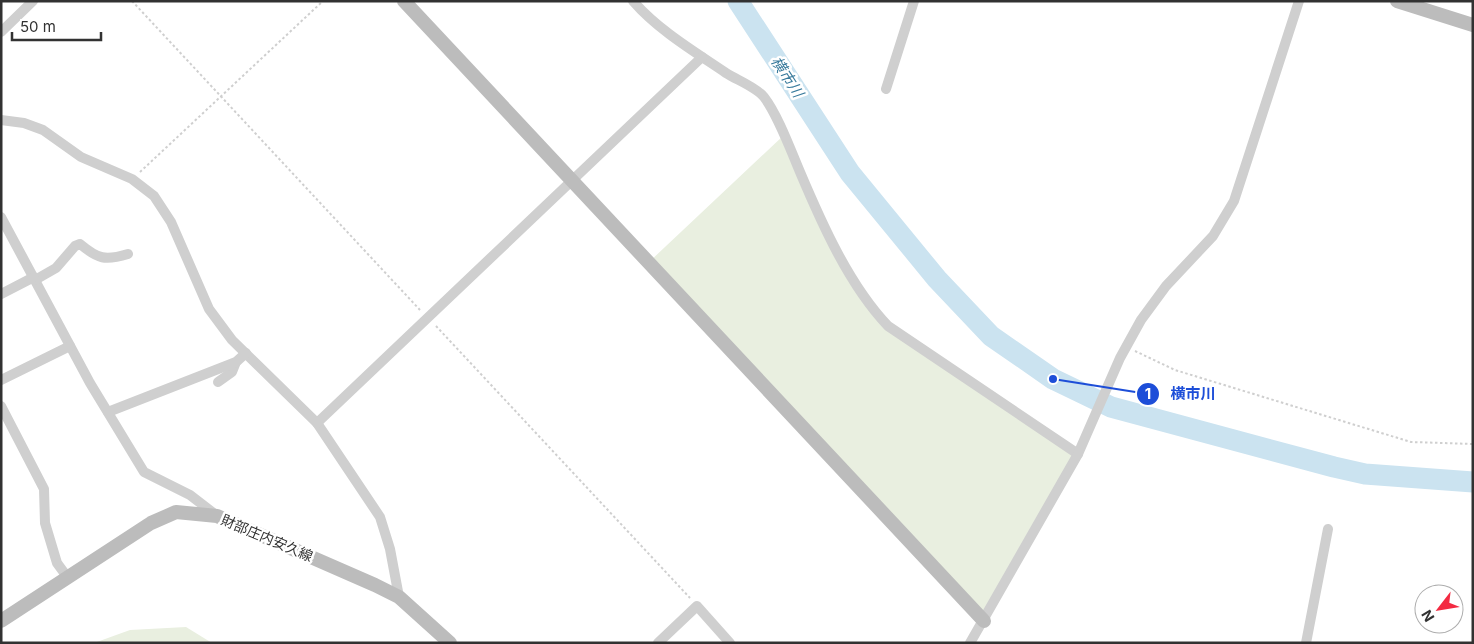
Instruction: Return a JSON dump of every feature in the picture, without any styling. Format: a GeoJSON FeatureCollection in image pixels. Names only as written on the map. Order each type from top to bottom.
{"type":"FeatureCollection","features":[{"type":"Feature","properties":{"kind":"street"},"geometry":{"type":"LineString","coordinates":[[1,32],[33,1]]}},
{"type":"Feature","properties":{"kind":"street"},"geometry":{"type":"LineString","coordinates":[[404,1],[984,621]]}},
{"type":"Feature","properties":{"kind":"street"},"geometry":{"type":"LineString","coordinates":[[633,1],[643,12],[702,57],[764,97],[784,136],[818,216],[861,293],[883,321],[911,344],[1078,454]]}},
{"type":"Feature","properties":{"kind":"street"},"geometry":{"type":"LineString","coordinates":[[886,89],[914,1]]}},
{"type":"Feature","properties":{"kind":"street"},"geometry":{"type":"LineString","coordinates":[[970,643],[1078,454],[1126,346],[1166,286],[1213,236],[1234,202],[1299,1]]}},
{"type":"Feature","properties":{"kind":"street"},"geometry":{"type":"LineString","coordinates":[[1397,1],[1473,26]]}},
{"type":"Feature","properties":{"kind":"street"},"geometry":{"type":"LineString","coordinates":[[317,423],[702,57]]}},
{"type":"Feature","properties":{"kind":"street"},"geometry":{"type":"LineString","coordinates":[[1,120],[24,123],[43,130],[81,157],[132,179],[154,196],[171,222],[209,309],[232,340],[317,423],[380,517],[390,549],[399,597]]}},
{"type":"Feature","properties":{"kind":"street"},"geometry":{"type":"LineString","coordinates":[[1,217],[70,346],[144,472],[190,495],[217,516]]}},
{"type":"Feature","properties":{"kind":"street"},"geometry":{"type":"LineString","coordinates":[[1,294],[56,268],[75,246],[80,244],[100,258],[112,258],[128,254]]}},
{"type":"Feature","properties":{"kind":"street"},"geometry":{"type":"LineString","coordinates":[[1,380],[70,346]]}},
{"type":"Feature","properties":{"kind":"street"},"geometry":{"type":"LineString","coordinates":[[108,412],[236,362],[246,353]]}},
{"type":"Feature","properties":{"kind":"street"},"geometry":{"type":"LineString","coordinates":[[218,382],[232,372],[236,362]]}},
{"type":"Feature","properties":{"kind":"street"},"geometry":{"type":"LineString","coordinates":[[1,406],[44,489],[45,523],[57,563],[68,578]]}},
{"type":"Feature","properties":{"kind":"street","name":"財部庄内安久線"},"geometry":{"type":"LineString","coordinates":[[1,621],[151,523],[176,512],[217,516],[399,597],[450,643]]}},
{"type":"Feature","properties":{"kind":"street"},"geometry":{"type":"LineString","coordinates":[[1306,643],[1328,529]]}},
{"type":"Feature","properties":{"kind":"street"},"geometry":{"type":"LineString","coordinates":[[658,643],[697,606],[730,643]]}},
{"type":"Feature","properties":{"kind":"path"},"geometry":{"type":"LineString","coordinates":[[132,1],[697,606]]}},
{"type":"Feature","properties":{"kind":"path"},"geometry":{"type":"LineString","coordinates":[[132,179],[323,1]]}},
{"type":"Feature","properties":{"kind":"path"},"geometry":{"type":"LineString","coordinates":[[1126,346],[1174,370],[1411,442],[1473,444]]}},
{"type":"Feature","properties":{"kind":"green space"},"geometry":{"type":"Polygon","coordinates":[[[784,135],[819,216],[873,311],[1078,454],[984,621],[648,263],[784,135]]]}},
{"type":"Feature","properties":{"kind":"green space"},"geometry":{"type":"Polygon","coordinates":[[[186,627],[212,643],[94,643],[130,630],[186,627]]]}},
{"type":"Feature","properties":{"kind":"waterway","name":"横市川"},"geometry":{"type":"LineString","coordinates":[[738,1],[850,173],[937,279],[991,336],[1053,379],[1111,407],[1334,467],[1365,474],[1473,482]]}},
{"type":"Feature","properties":{"kind":"place","name":"横市川"},"geometry":{"type":"Point","coordinates":[1053,379]}}]}
